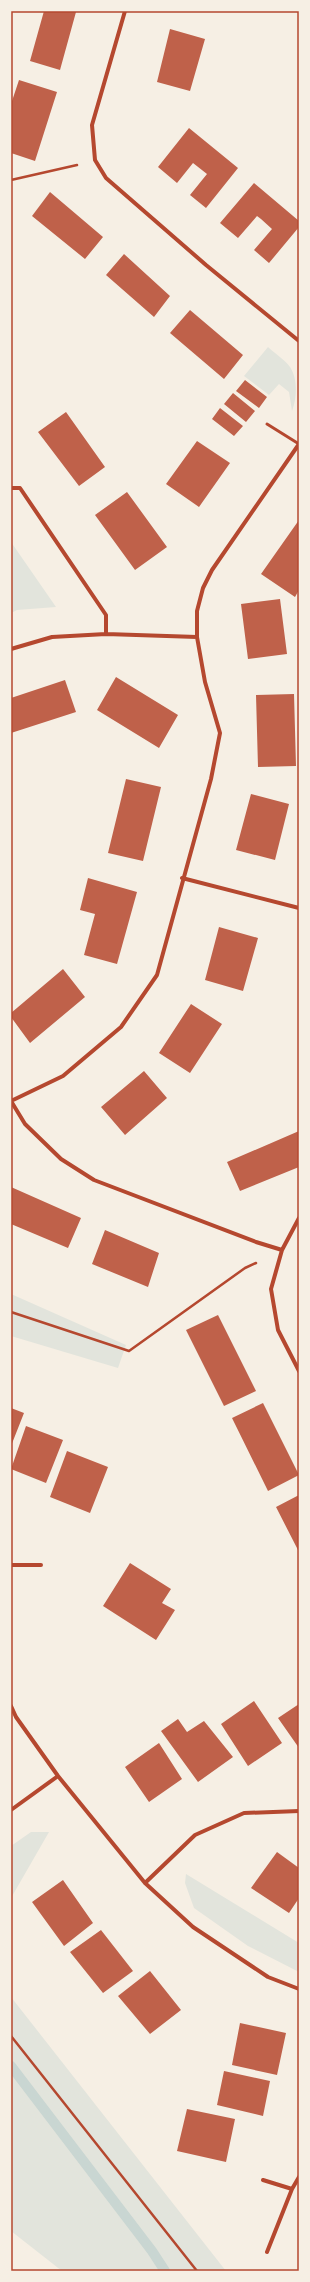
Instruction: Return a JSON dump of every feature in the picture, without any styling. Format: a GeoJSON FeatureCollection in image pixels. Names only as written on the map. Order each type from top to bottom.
{"type":"FeatureCollection","features":[{"type":"Feature","properties":{"kind":"street"},"geometry":{"type":"LineString","coordinates":[[125,11],[92,125],[95,160],[106,178],[212,270],[299,341]]}},
{"type":"Feature","properties":{"kind":"street"},"geometry":{"type":"LineString","coordinates":[[282,1250],[256,1242],[94,1180],[62,1159],[46,1144],[25,1124],[11,1101],[64,1076],[121,1027],[157,976],[182,878],[211,779],[220,733],[205,682],[197,637],[197,611],[203,588],[212,570],[299,444]]}},
{"type":"Feature","properties":{"kind":"street"},"geometry":{"type":"LineString","coordinates":[[11,488],[20,488],[106,615],[106,634]]}},
{"type":"Feature","properties":{"kind":"street"},"geometry":{"type":"LineString","coordinates":[[11,649],[52,637],[106,634],[197,637]]}},
{"type":"Feature","properties":{"kind":"street"},"geometry":{"type":"LineString","coordinates":[[182,878],[299,908]]}},
{"type":"Feature","properties":{"kind":"street"},"geometry":{"type":"LineString","coordinates":[[299,1218],[282,1250],[271,1289],[278,1330],[299,1371]]}},
{"type":"Feature","properties":{"kind":"street"},"geometry":{"type":"LineString","coordinates":[[11,1565],[41,1565]]}},
{"type":"Feature","properties":{"kind":"street"},"geometry":{"type":"LineString","coordinates":[[11,1706],[16,1717],[58,1776],[145,1883],[193,1927],[268,1977],[299,1989]]}},
{"type":"Feature","properties":{"kind":"street"},"geometry":{"type":"LineString","coordinates":[[11,1810],[58,1776]]}},
{"type":"Feature","properties":{"kind":"street"},"geometry":{"type":"LineString","coordinates":[[145,1883],[195,1835],[244,1813],[299,1812]]}},
{"type":"Feature","properties":{"kind":"street"},"geometry":{"type":"LineString","coordinates":[[268,2252],[292,2189],[299,2177]]}},
{"type":"Feature","properties":{"kind":"street"},"geometry":{"type":"LineString","coordinates":[[264,2180],[292,2189]]}},
{"type":"Feature","properties":{"kind":"lane"},"geometry":{"type":"LineString","coordinates":[[267,424],[299,444]]}},
{"type":"Feature","properties":{"kind":"path"},"geometry":{"type":"LineString","coordinates":[[11,180],[95,160]]}},
{"type":"Feature","properties":{"kind":"path"},"geometry":{"type":"LineString","coordinates":[[11,1312],[129,1351],[245,1268],[282,1250]]}},
{"type":"Feature","properties":{"kind":"path"},"geometry":{"type":"LineString","coordinates":[[11,2036],[196,2271]]}},
{"type":"Feature","properties":{"kind":"shaded area"},"geometry":{"type":"Polygon","coordinates":[[[268,347],[285,361],[293,372],[296,389],[292,411],[289,392],[279,384],[269,395],[244,376],[268,347]]]}},
{"type":"Feature","properties":{"kind":"shaded area"},"geometry":{"type":"Polygon","coordinates":[[[11,542],[56,607],[17,610],[11,613],[11,542]]]}},
{"type":"Feature","properties":{"kind":"shaded area"},"geometry":{"type":"Polygon","coordinates":[[[11,1294],[126,1345],[118,1368],[11,1336],[11,1294]]]}},
{"type":"Feature","properties":{"kind":"shaded area"},"geometry":{"type":"Polygon","coordinates":[[[31,1832],[49,1832],[11,1898],[11,1846],[31,1832]]]}},
{"type":"Feature","properties":{"kind":"shaded area"},"geometry":{"type":"Polygon","coordinates":[[[186,1874],[299,1943],[299,1972],[248,1946],[194,1908],[185,1883],[186,1874]]]}},
{"type":"Feature","properties":{"kind":"shaded area"},"geometry":{"type":"Polygon","coordinates":[[[11,1997],[226,2271],[62,2271],[11,2231],[11,1997]]]}},
{"type":"Feature","properties":{"kind":"building"},"geometry":{"type":"Polygon","coordinates":[[[44,11],[76,12],[60,70],[30,61],[44,11]]]}},
{"type":"Feature","properties":{"kind":"building"},"geometry":{"type":"Polygon","coordinates":[[[170,29],[205,39],[190,91],[157,82],[170,29]]]}},
{"type":"Feature","properties":{"kind":"building"},"geometry":{"type":"Polygon","coordinates":[[[19,80],[57,92],[35,161],[11,153],[11,104],[19,80]]]}},
{"type":"Feature","properties":{"kind":"building"},"geometry":{"type":"Polygon","coordinates":[[[189,128],[238,168],[206,208],[190,195],[207,174],[193,163],[177,183],[158,167],[189,128]]]}},
{"type":"Feature","properties":{"kind":"building"},"geometry":{"type":"Polygon","coordinates":[[[254,183],[299,221],[299,227],[269,263],[254,250],[272,229],[261,219],[257,216],[238,238],[220,223],[254,183]]]}},
{"type":"Feature","properties":{"kind":"building"},"geometry":{"type":"Polygon","coordinates":[[[50,192],[103,237],[85,259],[32,216],[50,192]]]}},
{"type":"Feature","properties":{"kind":"building"},"geometry":{"type":"Polygon","coordinates":[[[124,254],[170,296],[154,317],[106,275],[124,254]]]}},
{"type":"Feature","properties":{"kind":"building"},"geometry":{"type":"Polygon","coordinates":[[[190,310],[243,355],[224,379],[170,333],[190,310]]]}},
{"type":"Feature","properties":{"kind":"building"},"geometry":{"type":"Polygon","coordinates":[[[245,380],[267,397],[259,408],[236,391],[245,380]]]}},
{"type":"Feature","properties":{"kind":"building"},"geometry":{"type":"Polygon","coordinates":[[[233,393],[255,411],[246,422],[224,404],[233,393]]]}},
{"type":"Feature","properties":{"kind":"building"},"geometry":{"type":"Polygon","coordinates":[[[220,408],[243,426],[234,436],[212,419],[220,408]]]}},
{"type":"Feature","properties":{"kind":"building"},"geometry":{"type":"Polygon","coordinates":[[[66,412],[105,467],[79,486],[38,432],[66,412]]]}},
{"type":"Feature","properties":{"kind":"building"},"geometry":{"type":"Polygon","coordinates":[[[197,441],[230,463],[199,507],[166,484],[197,441]]]}},
{"type":"Feature","properties":{"kind":"building"},"geometry":{"type":"Polygon","coordinates":[[[127,492],[167,547],[135,570],[95,515],[127,492]]]}},
{"type":"Feature","properties":{"kind":"building"},"geometry":{"type":"Polygon","coordinates":[[[299,520],[299,590],[295,597],[261,574],[299,520]]]}},
{"type":"Feature","properties":{"kind":"building"},"geometry":{"type":"Polygon","coordinates":[[[280,599],[287,654],[248,659],[241,604],[280,599]]]}},
{"type":"Feature","properties":{"kind":"building"},"geometry":{"type":"Polygon","coordinates":[[[116,677],[178,715],[159,748],[97,710],[116,677]]]}},
{"type":"Feature","properties":{"kind":"building"},"geometry":{"type":"Polygon","coordinates":[[[65,680],[76,712],[11,733],[11,698],[65,680]]]}},
{"type":"Feature","properties":{"kind":"building"},"geometry":{"type":"Polygon","coordinates":[[[294,694],[296,766],[258,767],[256,695],[294,694]]]}},
{"type":"Feature","properties":{"kind":"building"},"geometry":{"type":"Polygon","coordinates":[[[126,779],[161,787],[143,861],[108,853],[126,779]]]}},
{"type":"Feature","properties":{"kind":"building"},"geometry":{"type":"Polygon","coordinates":[[[251,794],[289,804],[275,860],[236,850],[251,794]]]}},
{"type":"Feature","properties":{"kind":"building"},"geometry":{"type":"Polygon","coordinates":[[[88,878],[137,892],[117,964],[84,955],[95,914],[80,910],[88,878]]]}},
{"type":"Feature","properties":{"kind":"building"},"geometry":{"type":"Polygon","coordinates":[[[219,927],[258,938],[243,991],[205,980],[219,927]]]}},
{"type":"Feature","properties":{"kind":"building"},"geometry":{"type":"Polygon","coordinates":[[[63,969],[85,997],[30,1043],[11,1017],[11,1013],[63,969]]]}},
{"type":"Feature","properties":{"kind":"building"},"geometry":{"type":"Polygon","coordinates":[[[191,1004],[222,1024],[190,1073],[159,1053],[191,1004]]]}},
{"type":"Feature","properties":{"kind":"building"},"geometry":{"type":"Polygon","coordinates":[[[144,1071],[167,1098],[125,1135],[101,1107],[144,1071]]]}},
{"type":"Feature","properties":{"kind":"building"},"geometry":{"type":"Polygon","coordinates":[[[299,1131],[299,1167],[240,1191],[227,1162],[299,1131]]]}},
{"type":"Feature","properties":{"kind":"building"},"geometry":{"type":"Polygon","coordinates":[[[11,1187],[81,1218],[68,1248],[11,1224],[11,1187]]]}},
{"type":"Feature","properties":{"kind":"building"},"geometry":{"type":"Polygon","coordinates":[[[105,1230],[159,1253],[148,1287],[92,1264],[105,1230]]]}},
{"type":"Feature","properties":{"kind":"building"},"geometry":{"type":"Polygon","coordinates":[[[218,1315],[256,1391],[224,1406],[186,1330],[218,1315]]]}},
{"type":"Feature","properties":{"kind":"building"},"geometry":{"type":"Polygon","coordinates":[[[263,1403],[299,1475],[268,1491],[232,1418],[263,1403]]]}},
{"type":"Feature","properties":{"kind":"building"},"geometry":{"type":"Polygon","coordinates":[[[11,1408],[24,1413],[11,1446],[11,1408]]]}},
{"type":"Feature","properties":{"kind":"building"},"geometry":{"type":"Polygon","coordinates":[[[26,1426],[63,1440],[46,1483],[11,1469],[26,1426]]]}},
{"type":"Feature","properties":{"kind":"building"},"geometry":{"type":"Polygon","coordinates":[[[67,1451],[108,1467],[90,1513],[50,1497],[67,1451]]]}},
{"type":"Feature","properties":{"kind":"building"},"geometry":{"type":"Polygon","coordinates":[[[299,1495],[299,1552],[276,1507],[299,1495]]]}},
{"type":"Feature","properties":{"kind":"building"},"geometry":{"type":"Polygon","coordinates":[[[130,1563],[171,1589],[162,1603],[175,1610],[156,1640],[103,1606],[130,1563]]]}},
{"type":"Feature","properties":{"kind":"building"},"geometry":{"type":"Polygon","coordinates":[[[254,1701],[282,1743],[248,1766],[221,1724],[254,1701]]]}},
{"type":"Feature","properties":{"kind":"building"},"geometry":{"type":"Polygon","coordinates":[[[299,1704],[299,1748],[278,1718],[299,1704]]]}},
{"type":"Feature","properties":{"kind":"building"},"geometry":{"type":"Polygon","coordinates":[[[178,1719],[187,1732],[204,1721],[233,1757],[198,1782],[161,1731],[178,1719]]]}},
{"type":"Feature","properties":{"kind":"building"},"geometry":{"type":"Polygon","coordinates":[[[159,1743],[182,1779],[149,1802],[125,1767],[159,1743]]]}},
{"type":"Feature","properties":{"kind":"building"},"geometry":{"type":"Polygon","coordinates":[[[277,1852],[299,1868],[299,1898],[289,1913],[251,1888],[277,1852]]]}},
{"type":"Feature","properties":{"kind":"building"},"geometry":{"type":"Polygon","coordinates":[[[63,1880],[93,1923],[64,1946],[32,1902],[63,1880]]]}},
{"type":"Feature","properties":{"kind":"building"},"geometry":{"type":"Polygon","coordinates":[[[101,1930],[133,1971],[103,1993],[70,1952],[101,1930]]]}},
{"type":"Feature","properties":{"kind":"building"},"geometry":{"type":"Polygon","coordinates":[[[150,1971],[181,2010],[150,2034],[118,1996],[150,1971]]]}},
{"type":"Feature","properties":{"kind":"building"},"geometry":{"type":"Polygon","coordinates":[[[240,2023],[286,2033],[277,2075],[232,2065],[240,2023]]]}},
{"type":"Feature","properties":{"kind":"building"},"geometry":{"type":"Polygon","coordinates":[[[224,2071],[270,2081],[263,2116],[217,2105],[224,2071]]]}},
{"type":"Feature","properties":{"kind":"building"},"geometry":{"type":"Polygon","coordinates":[[[187,2109],[235,2119],[226,2162],[177,2151],[187,2109]]]}},
{"type":"Feature","properties":{"kind":"waterway"},"geometry":{"type":"LineString","coordinates":[[11,2066],[152,2251],[165,2271]]}}]}
